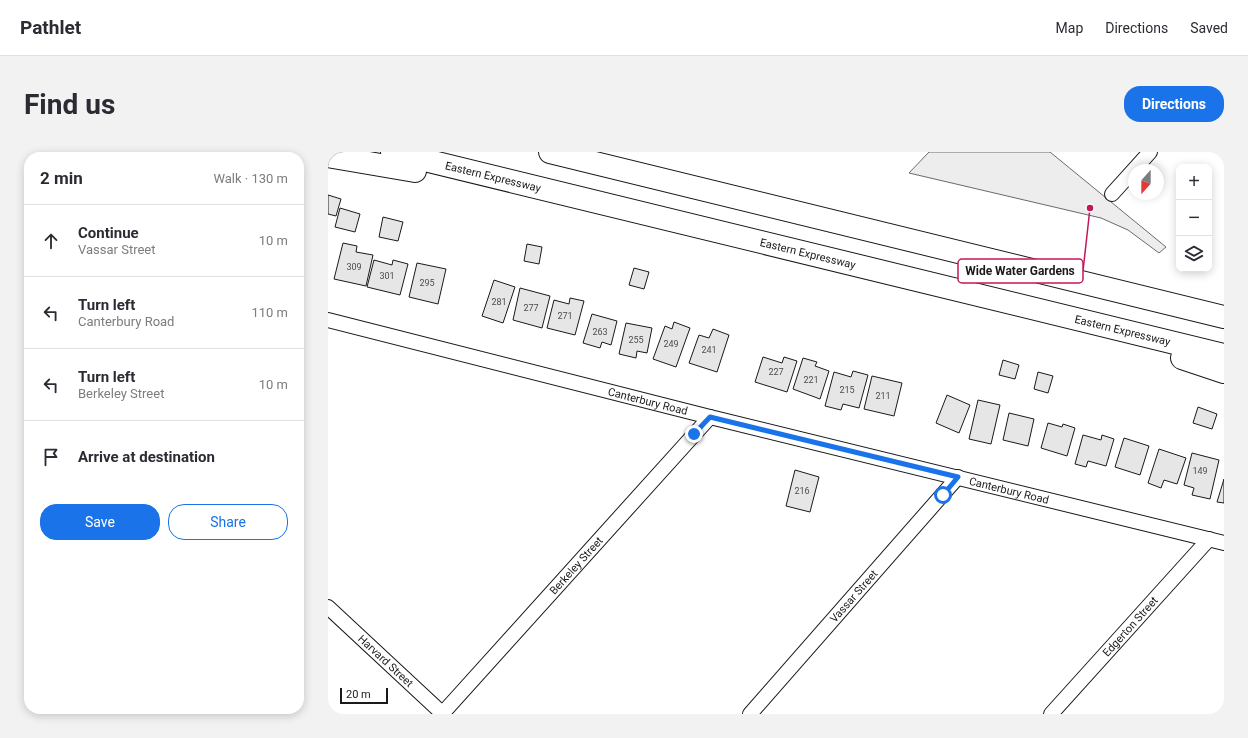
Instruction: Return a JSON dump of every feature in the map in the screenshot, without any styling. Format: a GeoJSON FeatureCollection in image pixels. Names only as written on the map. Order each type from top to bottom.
{"type":"FeatureCollection","features":[{"type":"Feature","properties":{"kind":"highway","name":"Eastern Expressway"},"geometry":{"type":"LineString","coordinates":[[392,152],[1224,355]]}},
{"type":"Feature","properties":{"kind":"highway"},"geometry":{"type":"LineString","coordinates":[[550,152],[1224,317]]}},
{"type":"Feature","properties":{"kind":"highway"},"geometry":{"type":"LineString","coordinates":[[616,152],[783,209]]}},
{"type":"Feature","properties":{"kind":"highway"},"geometry":{"type":"LineString","coordinates":[[328,156],[621,208]]}},
{"type":"Feature","properties":{"kind":"highway"},"geometry":{"type":"LineString","coordinates":[[1121,292],[1224,309]]}},
{"type":"Feature","properties":{"kind":"highway"},"geometry":{"type":"LineString","coordinates":[[1016,304],[1224,372]]}},
{"type":"Feature","properties":{"kind":"street"},"geometry":{"type":"LineString","coordinates":[[1112,194],[1150,152]]}},
{"type":"Feature","properties":{"kind":"street","name":"Canterbury Road"},"geometry":{"type":"LineString","coordinates":[[328,320],[710,417],[1224,543]]}},
{"type":"Feature","properties":{"kind":"street","name":"Berkeley Street"},"geometry":{"type":"LineString","coordinates":[[442,714],[710,417]]}},
{"type":"Feature","properties":{"kind":"street","name":"Vassar Street"},"geometry":{"type":"LineString","coordinates":[[750,714],[958,477]]}},
{"type":"Feature","properties":{"kind":"street","name":"Edgerton Street"},"geometry":{"type":"LineString","coordinates":[[1051,714],[1209,539]]}},
{"type":"Feature","properties":{"kind":"street","name":"Harvard Street"},"geometry":{"type":"LineString","coordinates":[[328,607],[442,714]]}},
{"type":"Feature","properties":{"kind":"shaded area"},"geometry":{"type":"Polygon","coordinates":[[[929,152],[1050,152],[1166,247],[1159,253],[1128,230],[1101,218],[909,173],[929,152]]]}},
{"type":"Feature","properties":{"kind":"building"},"geometry":{"type":"Polygon","coordinates":[[[328,195],[341,199],[336,216],[328,214],[328,195]]]}},
{"type":"Feature","properties":{"kind":"building"},"geometry":{"type":"Polygon","coordinates":[[[340,208],[360,214],[355,232],[335,227],[340,208]]]}},
{"type":"Feature","properties":{"kind":"building"},"geometry":{"type":"Polygon","coordinates":[[[383,217],[403,222],[398,241],[379,237],[383,217]]]}},
{"type":"Feature","properties":{"kind":"building"},"geometry":{"type":"Polygon","coordinates":[[[343,243],[357,246],[356,252],[373,255],[366,286],[334,279],[343,243]]]}},
{"type":"Feature","properties":{"kind":"building"},"geometry":{"type":"Polygon","coordinates":[[[527,244],[542,247],[539,264],[524,261],[527,244]]]}},
{"type":"Feature","properties":{"kind":"building"},"geometry":{"type":"Polygon","coordinates":[[[374,260],[392,265],[393,260],[408,264],[400,295],[367,287],[374,260]]]}},
{"type":"Feature","properties":{"kind":"building"},"geometry":{"type":"Polygon","coordinates":[[[417,263],[446,269],[438,304],[409,297],[417,263]]]}},
{"type":"Feature","properties":{"kind":"building"},"geometry":{"type":"Polygon","coordinates":[[[634,268],[649,272],[644,289],[629,285],[634,268]]]}},
{"type":"Feature","properties":{"kind":"building"},"geometry":{"type":"Polygon","coordinates":[[[494,280],[515,287],[503,323],[482,316],[494,280]]]}},
{"type":"Feature","properties":{"kind":"building"},"geometry":{"type":"Polygon","coordinates":[[[520,288],[550,296],[542,328],[513,320],[520,288]]]}},
{"type":"Feature","properties":{"kind":"building"},"geometry":{"type":"Polygon","coordinates":[[[570,298],[584,301],[575,335],[547,328],[554,300],[569,304],[570,298]]]}},
{"type":"Feature","properties":{"kind":"building"},"geometry":{"type":"Polygon","coordinates":[[[592,314],[617,321],[611,345],[602,342],[600,348],[583,343],[592,314]]]}},
{"type":"Feature","properties":{"kind":"building"},"geometry":{"type":"Polygon","coordinates":[[[674,322],[690,328],[676,367],[653,359],[665,326],[672,329],[674,322]]]}},
{"type":"Feature","properties":{"kind":"building"},"geometry":{"type":"Polygon","coordinates":[[[626,323],[652,328],[647,353],[637,351],[636,358],[619,354],[626,323]]]}},
{"type":"Feature","properties":{"kind":"building"},"geometry":{"type":"Polygon","coordinates":[[[713,329],[729,335],[717,372],[689,363],[699,335],[709,338],[713,329]]]}},
{"type":"Feature","properties":{"kind":"building"},"geometry":{"type":"Polygon","coordinates":[[[763,357],[782,363],[784,357],[797,361],[787,392],[755,382],[763,357]]]}},
{"type":"Feature","properties":{"kind":"building"},"geometry":{"type":"Polygon","coordinates":[[[803,358],[817,362],[815,366],[829,371],[820,399],[793,389],[803,358]]]}},
{"type":"Feature","properties":{"kind":"building"},"geometry":{"type":"Polygon","coordinates":[[[1003,360],[1019,365],[1015,379],[999,375],[1003,360]]]}},
{"type":"Feature","properties":{"kind":"building"},"geometry":{"type":"Polygon","coordinates":[[[853,371],[868,375],[859,408],[843,404],[841,410],[825,406],[834,372],[851,377],[853,371]]]}},
{"type":"Feature","properties":{"kind":"building"},"geometry":{"type":"Polygon","coordinates":[[[1038,372],[1053,376],[1048,393],[1034,389],[1038,372]]]}},
{"type":"Feature","properties":{"kind":"building"},"geometry":{"type":"Polygon","coordinates":[[[872,376],[902,383],[894,416],[864,409],[872,376]]]}},
{"type":"Feature","properties":{"kind":"building"},"geometry":{"type":"Polygon","coordinates":[[[947,395],[970,405],[959,433],[936,423],[947,395]]]}},
{"type":"Feature","properties":{"kind":"building"},"geometry":{"type":"Polygon","coordinates":[[[978,400],[1000,405],[991,444],[969,439],[978,400]]]}},
{"type":"Feature","properties":{"kind":"building"},"geometry":{"type":"Polygon","coordinates":[[[1198,407],[1217,414],[1212,429],[1193,423],[1198,407]]]}},
{"type":"Feature","properties":{"kind":"building"},"geometry":{"type":"Polygon","coordinates":[[[1009,413],[1034,419],[1028,446],[1003,440],[1009,413]]]}},
{"type":"Feature","properties":{"kind":"building"},"geometry":{"type":"Polygon","coordinates":[[[1048,423],[1062,427],[1063,424],[1075,428],[1067,456],[1041,448],[1048,423]]]}},
{"type":"Feature","properties":{"kind":"building"},"geometry":{"type":"Polygon","coordinates":[[[1083,435],[1101,440],[1102,435],[1114,439],[1106,466],[1088,461],[1086,467],[1075,464],[1083,435]]]}},
{"type":"Feature","properties":{"kind":"building"},"geometry":{"type":"Polygon","coordinates":[[[1124,438],[1149,446],[1140,475],[1115,467],[1124,438]]]}},
{"type":"Feature","properties":{"kind":"building"},"geometry":{"type":"Polygon","coordinates":[[[1159,449],[1186,458],[1177,484],[1164,480],[1161,488],[1148,483],[1159,449]]]}},
{"type":"Feature","properties":{"kind":"building"},"geometry":{"type":"Polygon","coordinates":[[[1192,453],[1219,460],[1210,499],[1192,495],[1194,488],[1184,485],[1192,453]]]}},
{"type":"Feature","properties":{"kind":"building"},"geometry":{"type":"Polygon","coordinates":[[[795,470],[819,477],[810,512],[786,506],[795,470]]]}},
{"type":"Feature","properties":{"kind":"building"},"geometry":{"type":"Polygon","coordinates":[[[1224,479],[1224,503],[1217,502],[1224,479]]]}},
{"type":"Feature","properties":{"kind":"place","name":"Wide Water Gardens"},"geometry":{"type":"Point","coordinates":[1090,208]}},
{"type":"Feature","properties":{"kind":"route"},"geometry":{"type":"LineString","coordinates":[[694,434],[710,417],[958,477],[943,495]]}}]}
